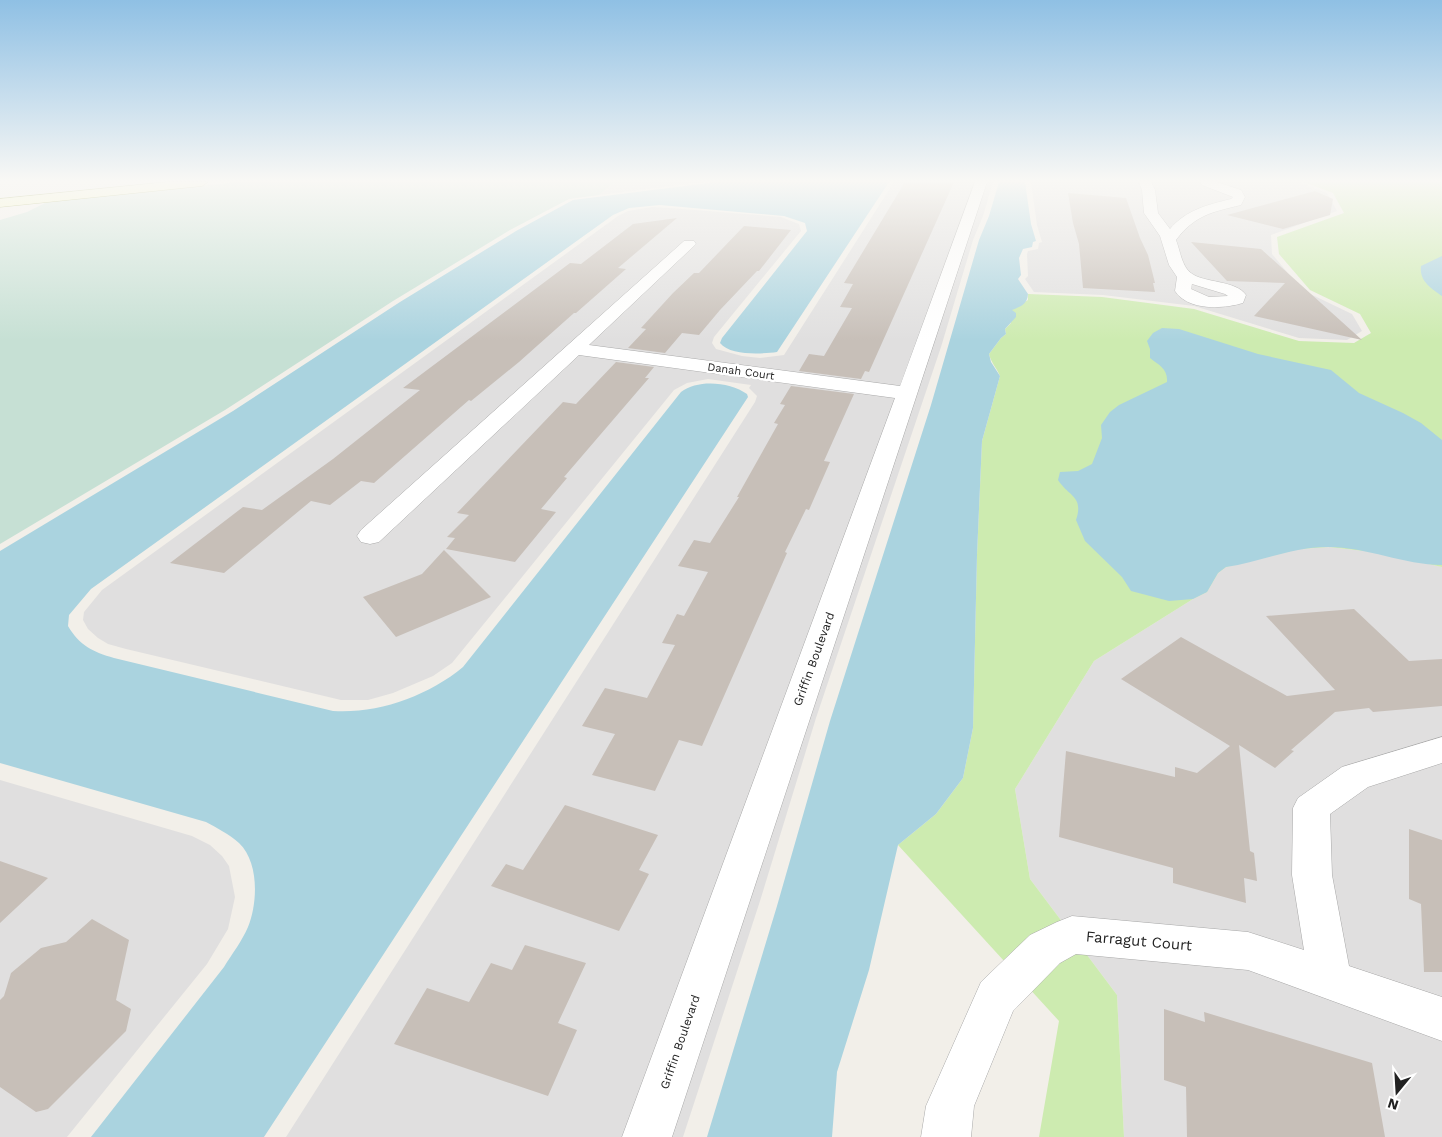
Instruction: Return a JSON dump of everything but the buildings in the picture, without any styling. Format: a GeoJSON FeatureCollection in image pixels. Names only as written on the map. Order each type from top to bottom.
{"type":"FeatureCollection","features":[{"type":"Feature","properties":{"kind":"street","name":"Griffin Boulevard"},"geometry":{"type":"LineString","coordinates":[[647,1137],[962,235]]}},
{"type":"Feature","properties":{"kind":"street"},"geometry":{"type":"LineString","coordinates":[[1166,235],[1177,265],[1185,277]]}},
{"type":"Feature","properties":{"kind":"street"},"geometry":{"type":"LineString","coordinates":[[1169,240],[1172,235]]}},
{"type":"Feature","properties":{"kind":"street"},"geometry":{"type":"LineString","coordinates":[[370,536],[689,244]]}},
{"type":"Feature","properties":{"kind":"street","name":"Danah Court"},"geometry":{"type":"LineString","coordinates":[[575,349],[907,393]]}},
{"type":"Feature","properties":{"kind":"street"},"geometry":{"type":"LineString","coordinates":[[1330,980],[1312,875],[1311,808],[1355,777],[1442,750]]}},
{"type":"Feature","properties":{"kind":"street","name":"Farragut Court"},"geometry":{"type":"LineString","coordinates":[[946,1137],[950,1106],[997,997],[1045,949],[1072,935],[1248,951],[1442,1019]]}},
{"type":"Feature","properties":{"kind":"shaded area"},"geometry":{"type":"Polygon","coordinates":[[[592,235],[798,235],[714,337],[712,343],[716,349],[742,356],[760,358],[784,355],[860,235],[975,235],[941,347],[816,718],[760,901],[683,1137],[286,1137],[755,402],[757,396],[749,388],[751,385],[708,379],[687,383],[674,390],[452,663],[433,676],[393,693],[368,700],[341,700],[126,649],[108,644],[98,638],[88,629],[83,620],[84,612],[102,590],[592,235]]]}},
{"type":"Feature","properties":{"kind":"shaded area"},"geometry":{"type":"Polygon","coordinates":[[[1040,235],[1271,235],[1272,254],[1302,290],[1352,314],[1362,331],[1347,340],[1299,338],[1194,306],[1103,295],[1034,292],[1025,279],[1028,276],[1027,254],[1028,251],[1038,249],[1039,243],[1042,242],[1040,235]]]}},
{"type":"Feature","properties":{"kind":"shaded area"},"geometry":{"type":"Polygon","coordinates":[[[1329,547],[1373,552],[1442,567],[1442,1137],[1124,1137],[1117,995],[1030,879],[1015,789],[1094,661],[1207,592],[1218,573],[1226,567],[1299,549],[1329,547]]]}},
{"type":"Feature","properties":{"kind":"shaded area"},"geometry":{"type":"Polygon","coordinates":[[[0,780],[192,836],[210,845],[222,856],[229,866],[235,897],[228,929],[207,964],[67,1137],[0,1137],[0,780]]]}},
{"type":"Feature","properties":{"kind":"green space"},"geometry":{"type":"Polygon","coordinates":[[[0,235],[502,235],[393,301],[225,410],[0,544],[0,235]]]}},
{"type":"Feature","properties":{"kind":"green space"},"geometry":{"type":"Polygon","coordinates":[[[1282,235],[1442,235],[1442,567],[1373,552],[1329,547],[1299,549],[1226,567],[1218,573],[1207,592],[1094,661],[1015,789],[1030,879],[1117,995],[1124,1137],[1039,1137],[1059,1021],[898,845],[936,814],[963,778],[973,728],[982,441],[1000,376],[989,354],[1006,334],[1005,329],[1011,323],[1011,310],[1028,300],[1028,294],[1102,297],[1194,309],[1299,341],[1354,343],[1371,333],[1360,314],[1310,290],[1279,254],[1277,237],[1282,235]]]}},
{"type":"Feature","properties":{"kind":"water"},"geometry":{"type":"Polygon","coordinates":[[[509,235],[585,235],[91,589],[69,615],[68,626],[82,643],[93,650],[114,658],[333,711],[367,709],[402,701],[434,687],[463,667],[681,392],[696,385],[714,384],[740,390],[747,394],[748,397],[264,1137],[91,1137],[224,967],[248,927],[254,906],[255,883],[246,851],[227,834],[206,822],[0,763],[0,551],[233,411],[400,302],[509,235]]]}},
{"type":"Feature","properties":{"kind":"water"},"geometry":{"type":"Polygon","coordinates":[[[804,235],[854,235],[777,352],[738,352],[720,343],[804,235]]]}},
{"type":"Feature","properties":{"kind":"water"},"geometry":{"type":"Polygon","coordinates":[[[981,235],[1034,235],[1036,241],[1033,242],[1032,247],[1023,249],[1019,258],[1021,275],[1018,279],[1028,294],[1026,301],[1023,305],[1012,310],[1016,313],[1016,317],[1005,329],[1006,334],[989,354],[991,362],[1000,376],[982,441],[973,728],[963,778],[936,814],[898,845],[869,970],[837,1072],[832,1137],[707,1137],[777,906],[830,721],[931,405],[981,235]]]}},
{"type":"Feature","properties":{"kind":"water"},"geometry":{"type":"Polygon","coordinates":[[[1442,256],[1442,296],[1424,280],[1421,266],[1442,256]]]}},
{"type":"Feature","properties":{"kind":"water"},"geometry":{"type":"Polygon","coordinates":[[[1162,328],[1179,329],[1258,354],[1331,370],[1359,393],[1421,423],[1442,440],[1442,565],[1414,562],[1343,548],[1301,549],[1226,567],[1218,573],[1207,592],[1193,599],[1169,601],[1131,591],[1122,577],[1085,541],[1076,520],[1078,512],[1077,501],[1058,480],[1060,472],[1078,471],[1092,464],[1102,438],[1101,425],[1110,412],[1119,405],[1167,382],[1166,374],[1160,365],[1150,358],[1150,349],[1147,341],[1153,333],[1162,328]]]}}]}
